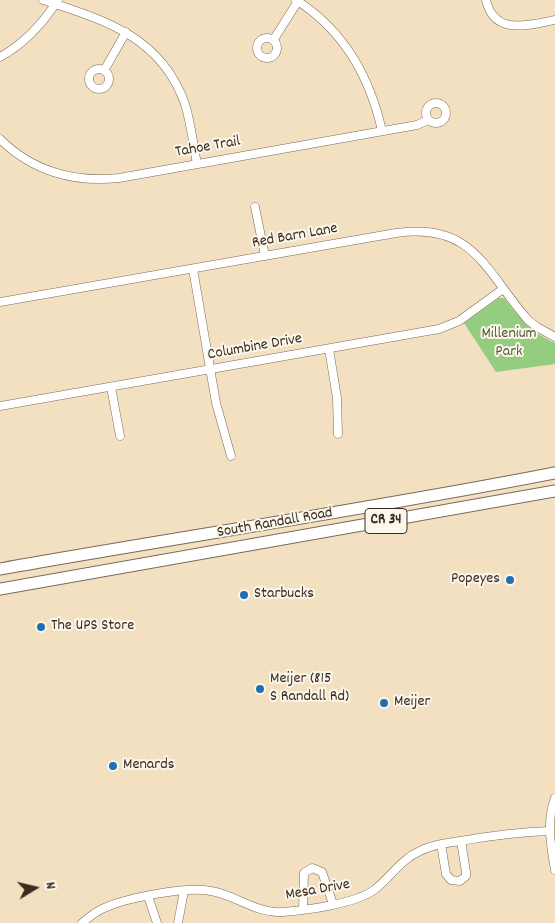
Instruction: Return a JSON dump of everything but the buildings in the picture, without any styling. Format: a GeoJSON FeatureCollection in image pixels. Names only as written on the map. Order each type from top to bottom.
{"type":"FeatureCollection","features":[{"type":"Feature","properties":{"kind":"main road","name":"South Randall Road"},"geometry":{"type":"LineString","coordinates":[[0,570],[361,509],[555,473]]}},
{"type":"Feature","properties":{"kind":"main road","name":"South Randall Road"},"geometry":{"type":"LineString","coordinates":[[0,589],[555,491]]}},
{"type":"Feature","properties":{"kind":"street"},"geometry":{"type":"LineString","coordinates":[[43,0],[56,2],[115,26],[140,41],[157,57],[175,82],[185,105],[197,164]]}},
{"type":"Feature","properties":{"kind":"street"},"geometry":{"type":"LineString","coordinates":[[486,0],[496,20],[508,25],[522,26],[555,20]]}},
{"type":"Feature","properties":{"kind":"street"},"geometry":{"type":"LineString","coordinates":[[274,39],[297,1],[329,27],[351,54],[369,87],[382,131]]}},
{"type":"Feature","properties":{"kind":"street"},"geometry":{"type":"LineString","coordinates":[[0,57],[15,48],[29,35],[56,2]]}},
{"type":"Feature","properties":{"kind":"street"},"geometry":{"type":"LineString","coordinates":[[105,70],[126,32]]}},
{"type":"Feature","properties":{"kind":"street","name":"Tahoe Trail"},"geometry":{"type":"LineString","coordinates":[[0,139],[34,165],[49,171],[74,178],[110,179],[421,124],[428,120]]}},
{"type":"Feature","properties":{"kind":"street"},"geometry":{"type":"LineString","coordinates":[[255,207],[264,256]]}},
{"type":"Feature","properties":{"kind":"street","name":"Red Barn Lane"},"geometry":{"type":"LineString","coordinates":[[0,302],[406,232],[435,232],[450,237],[474,251],[483,260],[528,320],[555,337]]}},
{"type":"Feature","properties":{"kind":"street"},"geometry":{"type":"LineString","coordinates":[[194,269],[220,421],[231,456]]}},
{"type":"Feature","properties":{"kind":"street","name":"Columbine Drive"},"geometry":{"type":"LineString","coordinates":[[0,406],[432,330],[449,326],[459,321],[503,289]]}},
{"type":"Feature","properties":{"kind":"street"},"geometry":{"type":"LineString","coordinates":[[329,349],[337,398],[338,434]]}},
{"type":"Feature","properties":{"kind":"street"},"geometry":{"type":"LineString","coordinates":[[111,387],[120,436]]}},
{"type":"Feature","properties":{"kind":"street"},"geometry":{"type":"LineString","coordinates":[[555,798],[552,807],[550,831],[555,868]]}},
{"type":"Feature","properties":{"kind":"street","name":"Mesa Drive"},"geometry":{"type":"LineString","coordinates":[[85,922],[101,909],[112,905],[148,896],[196,889],[211,891],[272,912],[333,904],[363,896],[374,890],[414,853],[461,840],[505,834],[550,831]]}},
{"type":"Feature","properties":{"kind":"street"},"geometry":{"type":"LineString","coordinates":[[441,844],[446,874],[451,880],[460,881],[466,876],[461,840]]}},
{"type":"Feature","properties":{"kind":"street"},"geometry":{"type":"LineString","coordinates":[[303,909],[304,873],[312,868],[322,872],[333,904]]}},
{"type":"Feature","properties":{"kind":"street"},"geometry":{"type":"LineString","coordinates":[[178,923],[184,891]]}},
{"type":"Feature","properties":{"kind":"street"},"geometry":{"type":"LineString","coordinates":[[148,896],[156,923]]}},
{"type":"Feature","properties":{"kind":"green space","name":"Millenium Park"},"geometry":{"type":"Polygon","coordinates":[[[499,298],[504,298],[521,319],[555,343],[555,364],[496,372],[464,323],[499,298]]]}},
{"type":"Feature","properties":{"kind":"place","name":"Popeyes"},"geometry":{"type":"Point","coordinates":[510,580]}},
{"type":"Feature","properties":{"kind":"place","name":"Starbucks"},"geometry":{"type":"Point","coordinates":[244,595]}},
{"type":"Feature","properties":{"kind":"place","name":"The UPS Store"},"geometry":{"type":"Point","coordinates":[41,627]}},
{"type":"Feature","properties":{"kind":"place","name":"Meijer (815 S Randall Rd)"},"geometry":{"type":"Point","coordinates":[260,689]}},
{"type":"Feature","properties":{"kind":"place","name":"Meijer"},"geometry":{"type":"Point","coordinates":[384,703]}},
{"type":"Feature","properties":{"kind":"place","name":"Menards"},"geometry":{"type":"Point","coordinates":[113,766]}}]}
